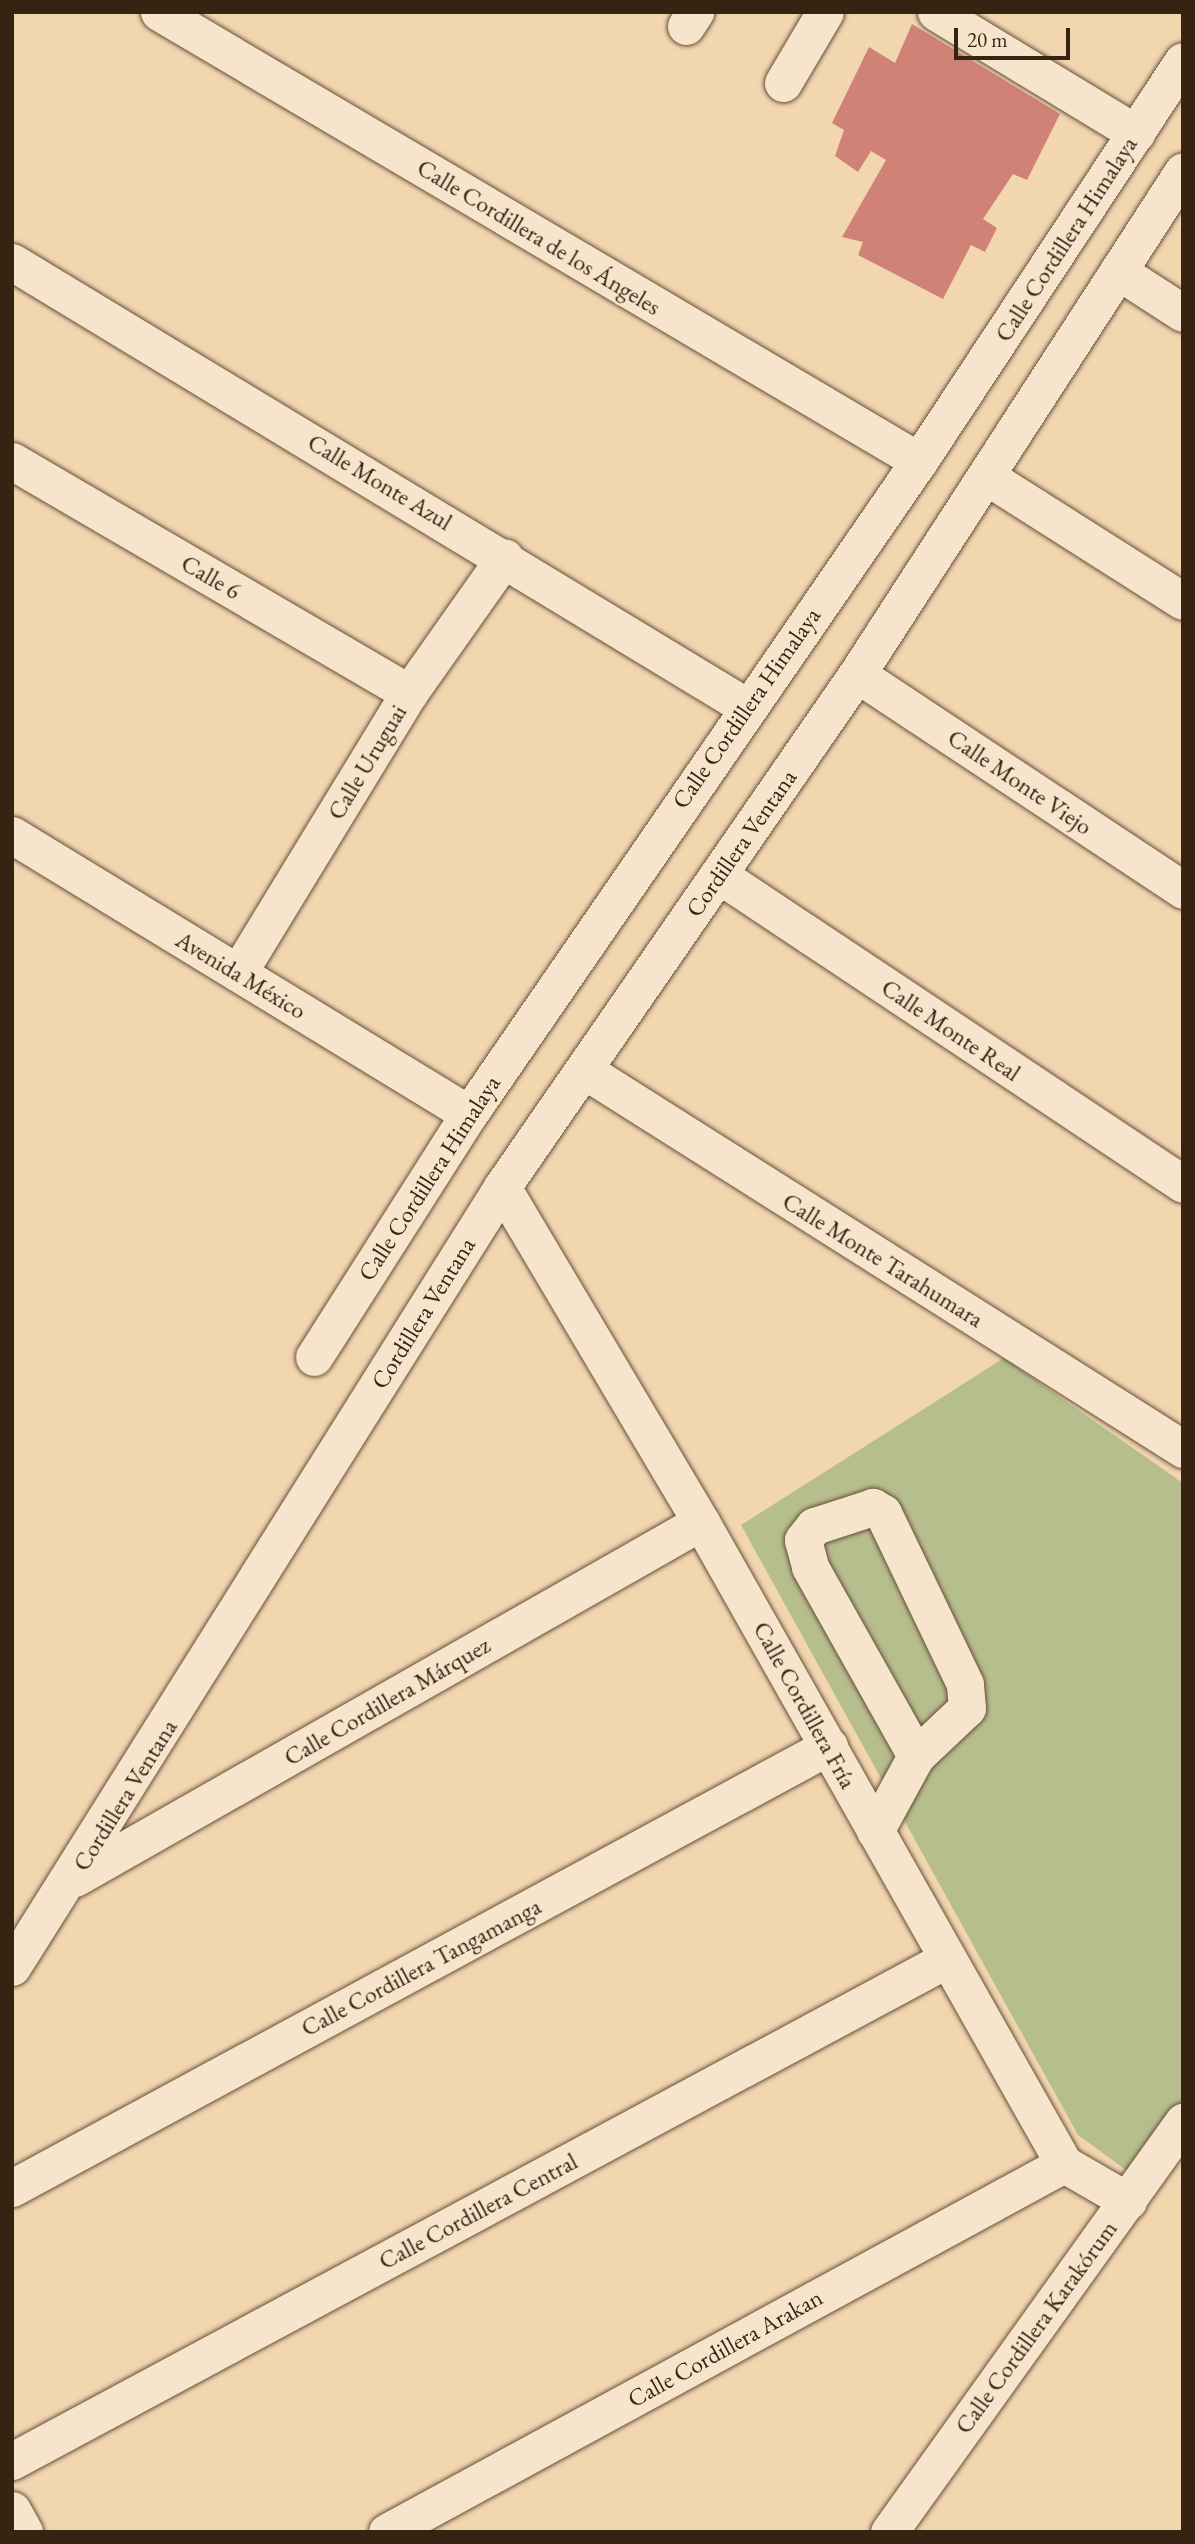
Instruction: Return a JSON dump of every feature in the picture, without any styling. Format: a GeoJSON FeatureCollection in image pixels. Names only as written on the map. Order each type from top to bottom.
{"type":"FeatureCollection","features":[{"type":"Feature","properties":{"kind":"street","name":"Calle Cordillera de los Ángeles"},"geometry":{"type":"LineString","coordinates":[[159,12],[919,461]]}},
{"type":"Feature","properties":{"kind":"street"},"geometry":{"type":"LineString","coordinates":[[783,83],[825,12]]}},
{"type":"Feature","properties":{"kind":"street"},"geometry":{"type":"LineString","coordinates":[[936,12],[1136,133]]}},
{"type":"Feature","properties":{"kind":"street","name":"Calle Cordillera Himalaya"},"geometry":{"type":"LineString","coordinates":[[314,1357],[469,1114],[745,706],[919,461],[1183,61]]}},
{"type":"Feature","properties":{"kind":"street"},"geometry":{"type":"LineString","coordinates":[[857,674],[1183,171]]}},
{"type":"Feature","properties":{"kind":"street","name":"Calle Monte Azul"},"geometry":{"type":"LineString","coordinates":[[12,262],[505,557],[745,706]]}},
{"type":"Feature","properties":{"kind":"street"},"geometry":{"type":"LineString","coordinates":[[1118,271],[1183,313]]}},
{"type":"Feature","properties":{"kind":"street","name":"Calle 6"},"geometry":{"type":"LineString","coordinates":[[12,461],[409,693]]}},
{"type":"Feature","properties":{"kind":"street"},"geometry":{"type":"LineString","coordinates":[[986,476],[1183,601]]}},
{"type":"Feature","properties":{"kind":"street","name":"Calle Uruguai"},"geometry":{"type":"LineString","coordinates":[[238,973],[409,693],[505,557]]}},
{"type":"Feature","properties":{"kind":"street","name":"Cordillera Ventana"},"geometry":{"type":"LineString","coordinates":[[12,1967],[72,1879],[502,1187],[857,674]]}},
{"type":"Feature","properties":{"kind":"street","name":"Calle Monte Viejo"},"geometry":{"type":"LineString","coordinates":[[857,674],[1183,890]]}},
{"type":"Feature","properties":{"kind":"street","name":"Avenida México"},"geometry":{"type":"LineString","coordinates":[[12,835],[469,1114]]}},
{"type":"Feature","properties":{"kind":"street","name":"Calle Monte Real"},"geometry":{"type":"LineString","coordinates":[[719,876],[1183,1184]]}},
{"type":"Feature","properties":{"kind":"street","name":"Calle Monte Tarahumara"},"geometry":{"type":"LineString","coordinates":[[584,1070],[1183,1449]]}},
{"type":"Feature","properties":{"kind":"street","name":"Calle Cordillera Fría"},"geometry":{"type":"LineString","coordinates":[[502,1187],[701,1522],[829,1746],[945,1960],[1064,2164],[1128,2201]]}},
{"type":"Feature","properties":{"kind":"street"},"geometry":{"type":"LineString","coordinates":[[875,1831],[916,1756],[967,1708],[965,1684],[883,1513],[873,1507],[814,1526],[803,1540],[810,1567],[916,1756]]}},
{"type":"Feature","properties":{"kind":"street","name":"Calle Cordillera Márquez"},"geometry":{"type":"LineString","coordinates":[[72,1879],[701,1522]]}},
{"type":"Feature","properties":{"kind":"street","name":"Calle Cordillera Tangamanga"},"geometry":{"type":"LineString","coordinates":[[12,2188],[829,1746]]}},
{"type":"Feature","properties":{"kind":"street","name":"Calle Cordillera Central"},"geometry":{"type":"LineString","coordinates":[[12,2461],[945,1960]]}},
{"type":"Feature","properties":{"kind":"street","name":"Calle Cordillera Karakórum"},"geometry":{"type":"LineString","coordinates":[[887,2528],[1183,2122]]}},
{"type":"Feature","properties":{"kind":"street","name":"Calle Cordillera Arakan"},"geometry":{"type":"LineString","coordinates":[[387,2532],[1064,2164]]}},
{"type":"Feature","properties":{"kind":"street"},"geometry":{"type":"LineString","coordinates":[[12,2510],[24,2532]]}},
{"type":"Feature","properties":{"kind":"green space"},"geometry":{"type":"Polygon","coordinates":[[[1004,1358],[1183,1483],[1183,2116],[1141,2181],[1078,2135],[741,1525],[1004,1358]]]}},
{"type":"Feature","properties":{"kind":"building"},"geometry":{"type":"Polygon","coordinates":[[[912,24],[1060,114],[1027,180],[1013,174],[983,219],[997,228],[985,252],[971,245],[943,299],[858,255],[863,242],[842,237],[886,160],[871,151],[858,172],[835,156],[844,130],[832,123],[869,47],[895,63],[912,24]]]}}]}
